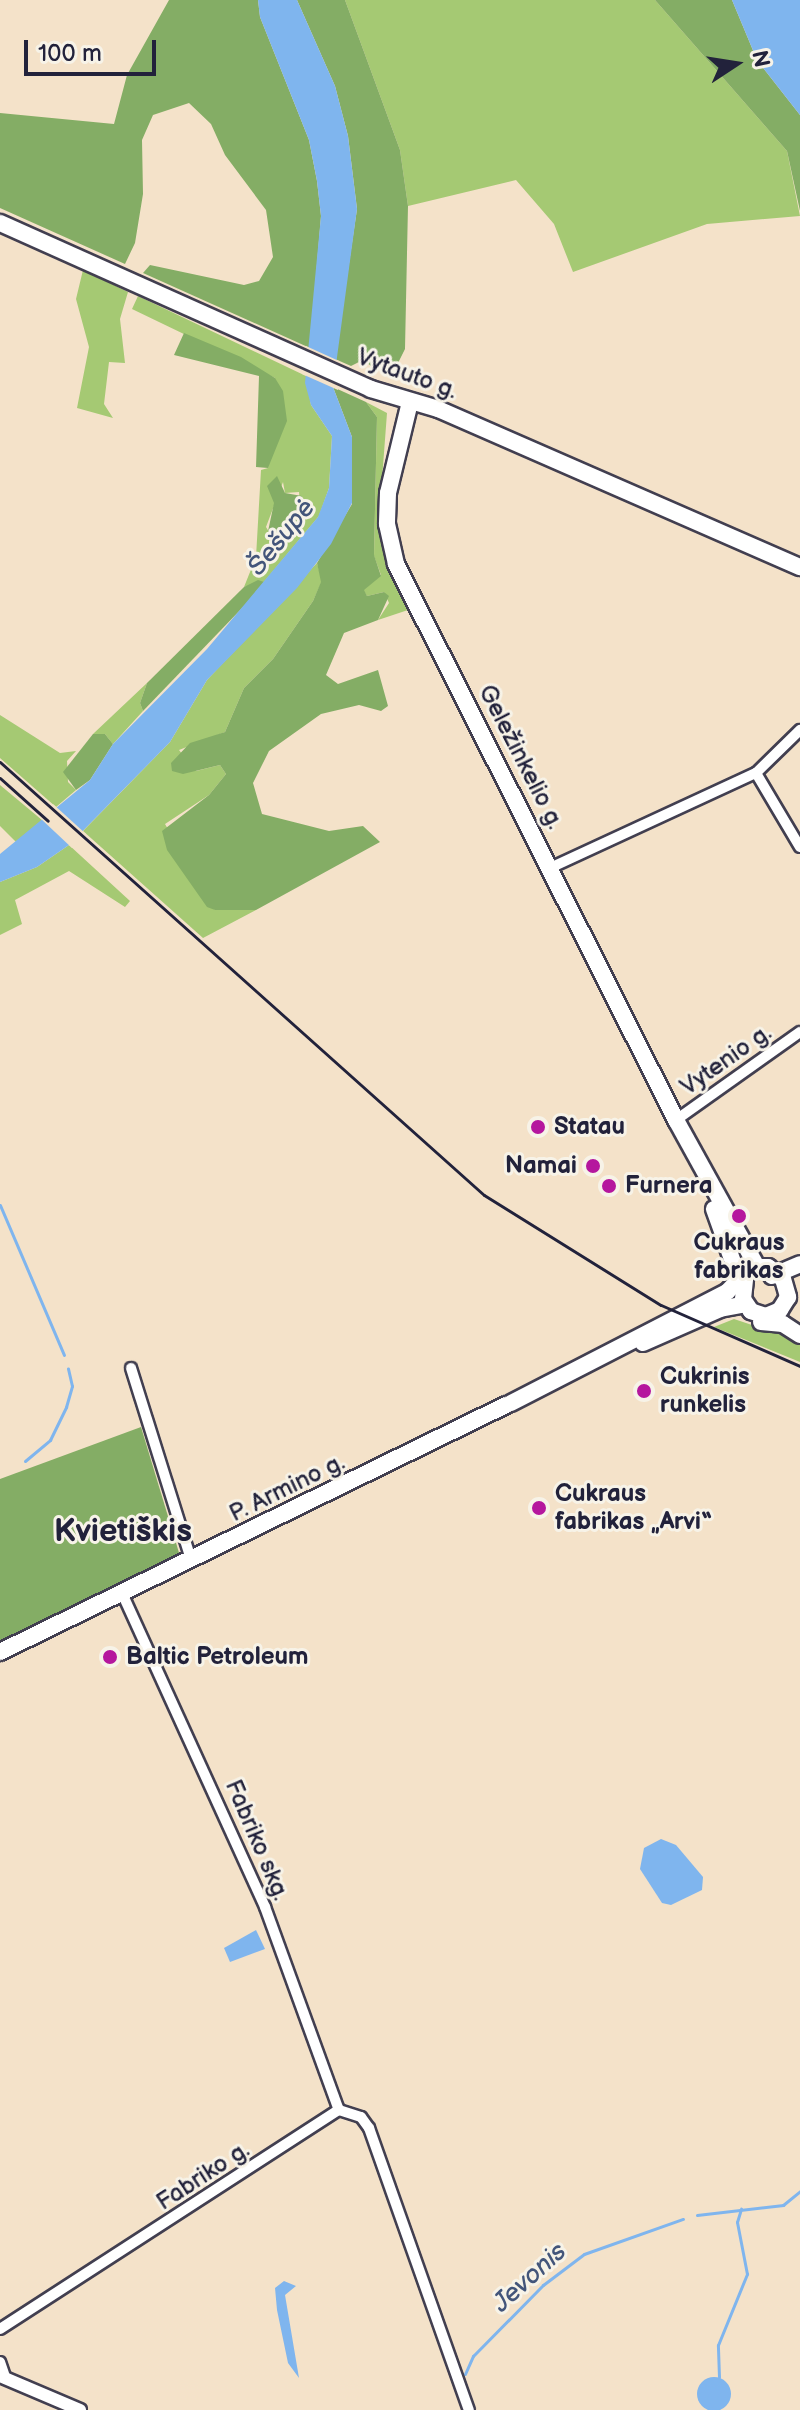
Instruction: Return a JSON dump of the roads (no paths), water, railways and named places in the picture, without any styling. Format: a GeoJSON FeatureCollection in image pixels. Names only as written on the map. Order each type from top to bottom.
{"type":"FeatureCollection","features":[{"type":"Feature","properties":{"kind":"main road","name":"Vytauto g."},"geometry":{"type":"LineString","coordinates":[[0,223],[371,389],[438,409],[800,567]]}},
{"type":"Feature","properties":{"kind":"main road","name":"Geležinkelio g."},"geometry":{"type":"LineString","coordinates":[[410,402],[388,493],[392,549],[676,1120],[766,1289],[800,1316]]}},
{"type":"Feature","properties":{"kind":"main road","name":"Geležinkelio g."},"geometry":{"type":"LineString","coordinates":[[676,1120],[719,1221],[766,1289],[800,1328]]}},
{"type":"Feature","properties":{"kind":"main road","name":"P. Armino g."},"geometry":{"type":"LineString","coordinates":[[704,1312],[732,1289],[766,1289],[800,1264]]}},
{"type":"Feature","properties":{"kind":"main road","name":"P. Armino g."},"geometry":{"type":"LineString","coordinates":[[0,1652],[626,1348],[704,1312],[800,1274]]}},
{"type":"Feature","properties":{"kind":"main road"},"geometry":{"type":"LineString","coordinates":[[704,1312],[735,1312],[758,1322],[783,1324],[800,1335]]}},
{"type":"Feature","properties":{"kind":"street"},"geometry":{"type":"LineString","coordinates":[[550,868],[756,773],[800,730]]}},
{"type":"Feature","properties":{"kind":"street"},"geometry":{"type":"LineString","coordinates":[[756,773],[800,847]]}},
{"type":"Feature","properties":{"kind":"street","name":"Vytenio g."},"geometry":{"type":"LineString","coordinates":[[676,1120],[800,1032]]}},
{"type":"Feature","properties":{"kind":"street"},"geometry":{"type":"LineString","coordinates":[[131,1368],[191,1560]]}},
{"type":"Feature","properties":{"kind":"street","name":"Fabriko skg."},"geometry":{"type":"LineString","coordinates":[[122,1593],[265,1907],[339,2110]]}},
{"type":"Feature","properties":{"kind":"street"},"geometry":{"type":"LineString","coordinates":[[339,2110],[361,2117],[369,2128],[469,2410]]}},
{"type":"Feature","properties":{"kind":"street","name":"Fabriko g."},"geometry":{"type":"LineString","coordinates":[[0,2329],[339,2110]]}},
{"type":"Feature","properties":{"kind":"street"},"geometry":{"type":"LineString","coordinates":[[0,2362],[3,2378],[80,2410]]}},
{"type":"Feature","properties":{"kind":"water"},"geometry":{"type":"Polygon","coordinates":[[[258,0],[297,0],[335,86],[348,136],[357,209],[333,387],[352,437],[352,503],[331,544],[297,588],[207,680],[170,742],[69,845],[37,867],[0,882],[0,854],[90,780],[113,744],[207,649],[318,517],[329,488],[332,436],[311,405],[305,383],[321,216],[317,181],[309,140],[260,17],[258,0]]]}},
{"type":"Feature","properties":{"kind":"water"},"geometry":{"type":"Polygon","coordinates":[[[732,0],[800,0],[800,115],[757,60],[732,0]]]}},
{"type":"Feature","properties":{"kind":"water"},"geometry":{"type":"Polygon","coordinates":[[[661,1839],[676,1845],[703,1877],[702,1890],[671,1905],[662,1903],[640,1869],[644,1848],[661,1839]]]}},
{"type":"Feature","properties":{"kind":"water"},"geometry":{"type":"Polygon","coordinates":[[[256,1930],[265,1949],[230,1962],[224,1948],[256,1930]]]}},
{"type":"Feature","properties":{"kind":"water"},"geometry":{"type":"Polygon","coordinates":[[[284,2281],[296,2286],[285,2295],[299,2378],[288,2363],[277,2310],[275,2288],[284,2281]]]}},
{"type":"Feature","properties":{"kind":"water"},"geometry":{"type":"Polygon","coordinates":[[[714,2377],[726,2382],[731,2394],[726,2406],[714,2411],[702,2406],[697,2394],[702,2382],[714,2377]]]}},
{"type":"Feature","properties":{"kind":"waterway"},"geometry":{"type":"LineString","coordinates":[[0,1205],[64,1355]]}},
{"type":"Feature","properties":{"kind":"waterway"},"geometry":{"type":"LineString","coordinates":[[25,1461],[50,1440],[66,1407],[72,1386],[68,1368]]}},
{"type":"Feature","properties":{"kind":"waterway","name":"Jevonis"},"geometry":{"type":"LineString","coordinates":[[697,2215],[783,2205],[800,2191]]}},
{"type":"Feature","properties":{"kind":"waterway"},"geometry":{"type":"LineString","coordinates":[[719,2377],[718,2345],[747,2274],[737,2222],[741,2209]]}},
{"type":"Feature","properties":{"kind":"waterway","name":"Jevonis"},"geometry":{"type":"LineString","coordinates":[[465,2374],[473,2356],[543,2285],[584,2254],[683,2219]]}},
{"type":"Feature","properties":{"kind":"railway"},"geometry":{"type":"LineString","coordinates":[[0,762],[484,1195],[661,1305],[800,1366]]}},
{"type":"Feature","properties":{"kind":"railway"},"geometry":{"type":"LineString","coordinates":[[0,778],[48,821]]}},
{"type":"Feature","properties":{"kind":"place","name":"Statau"},"geometry":{"type":"Point","coordinates":[538,1127]}},
{"type":"Feature","properties":{"kind":"place","name":"Namai"},"geometry":{"type":"Point","coordinates":[593,1166]}},
{"type":"Feature","properties":{"kind":"place","name":"Furnera"},"geometry":{"type":"Point","coordinates":[609,1186]}},
{"type":"Feature","properties":{"kind":"place","name":"Cukraus fabrikas"},"geometry":{"type":"Point","coordinates":[739,1216]}},
{"type":"Feature","properties":{"kind":"place","name":"Cukrinis runkelis"},"geometry":{"type":"Point","coordinates":[644,1391]}},
{"type":"Feature","properties":{"kind":"place","name":"Cukraus fabrikas „Arvi“"},"geometry":{"type":"Point","coordinates":[539,1508]}},
{"type":"Feature","properties":{"kind":"place","name":"Baltic Petroleum"},"geometry":{"type":"Point","coordinates":[110,1657]}},
{"type":"Feature","properties":{"kind":"district","name":"Kvietiškis"},"geometry":{"type":"Point","coordinates":[123,1532]}},
{"type":"Feature","properties":{"kind":"water label","name":"Šešupė"},"geometry":{"type":"Point","coordinates":[282,538]}}]}
